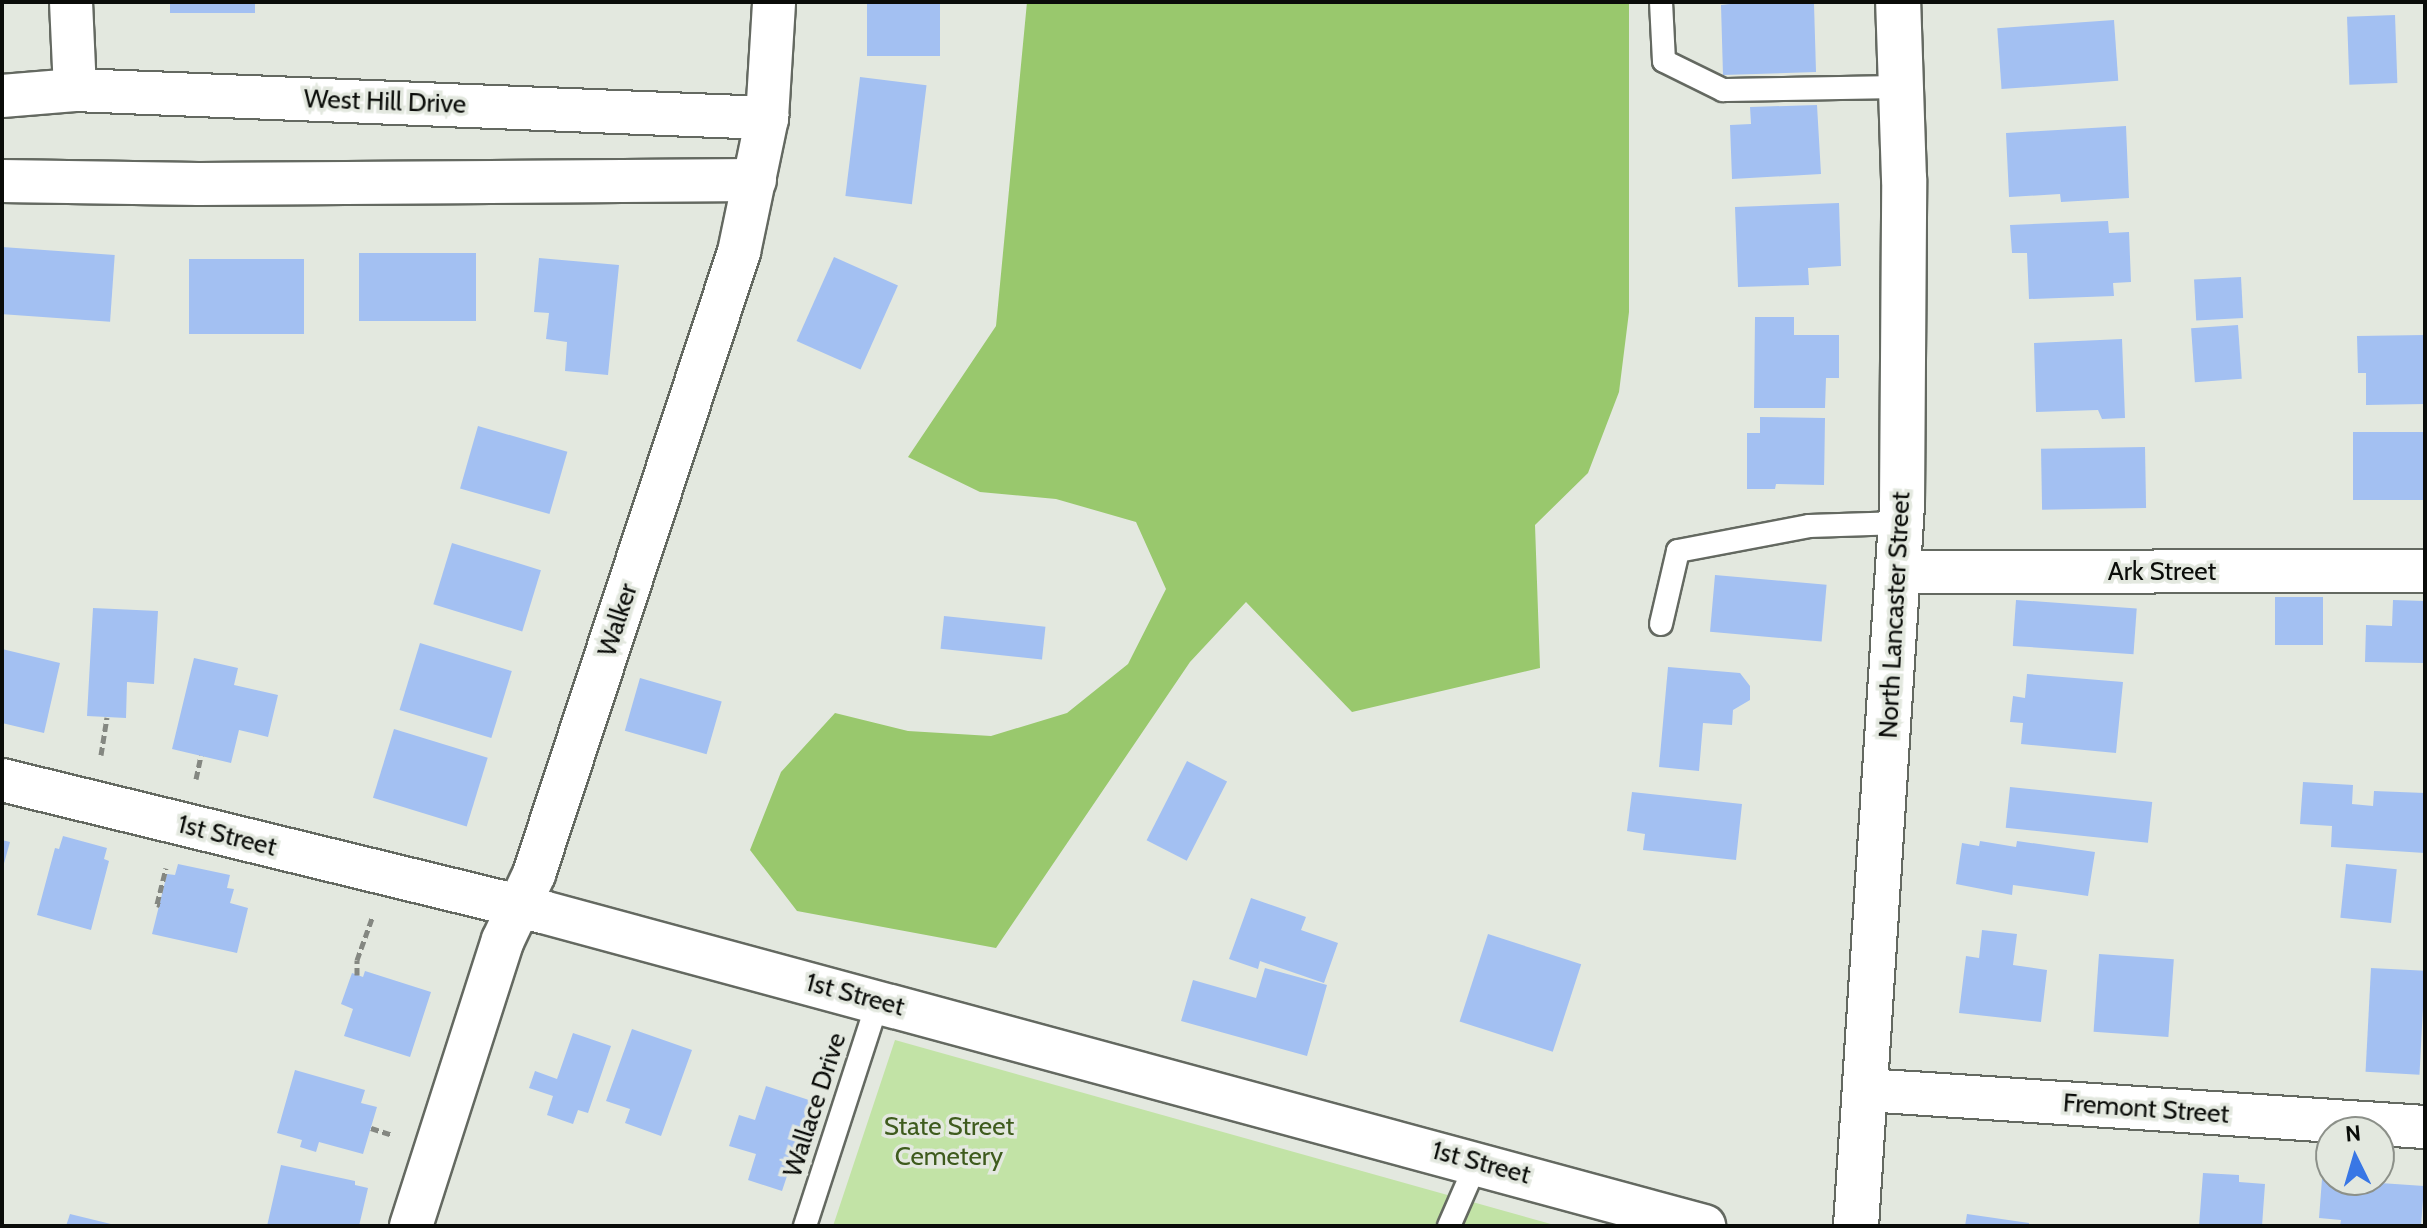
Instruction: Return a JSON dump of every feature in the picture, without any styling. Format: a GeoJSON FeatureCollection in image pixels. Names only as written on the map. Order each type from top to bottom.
{"type":"FeatureCollection","features":[{"type":"Feature","properties":{"kind":"main road","name":"North Lancaster Street"},"geometry":{"type":"LineString","coordinates":[[1856,1226],[1901,523],[1904,281],[1898,2]]}},
{"type":"Feature","properties":{"kind":"street"},"geometry":{"type":"LineString","coordinates":[[71,2],[75,90]]}},
{"type":"Feature","properties":{"kind":"street","name":"Walker"},"geometry":{"type":"LineString","coordinates":[[411,1226],[503,940],[521,907],[739,252],[767,118],[774,2]]}},
{"type":"Feature","properties":{"kind":"street","name":"West Hill Drive"},"geometry":{"type":"LineString","coordinates":[[2,96],[75,90],[767,118]]}},
{"type":"Feature","properties":{"kind":"street"},"geometry":{"type":"LineString","coordinates":[[2,181],[199,184],[755,180]]}},
{"type":"Feature","properties":{"kind":"street","name":"Ark Street"},"geometry":{"type":"LineString","coordinates":[[1899,572],[2425,571]]}},
{"type":"Feature","properties":{"kind":"street","name":"1st Street"},"geometry":{"type":"LineString","coordinates":[[2,780],[521,907],[1477,1162],[1704,1226]]}},
{"type":"Feature","properties":{"kind":"street","name":"Fremont Street"},"geometry":{"type":"LineString","coordinates":[[1866,1090],[2425,1127]]}},
{"type":"Feature","properties":{"kind":"lane"},"geometry":{"type":"LineString","coordinates":[[1661,2],[1664,61],[1723,90],[1901,87]]}},
{"type":"Feature","properties":{"kind":"lane"},"geometry":{"type":"LineString","coordinates":[[1661,624],[1678,551],[1809,526],[1901,523]]}},
{"type":"Feature","properties":{"kind":"lane","name":"Wallace Drive"},"geometry":{"type":"LineString","coordinates":[[805,1226],[878,1001]]}},
{"type":"Feature","properties":{"kind":"lane"},"geometry":{"type":"LineString","coordinates":[[1449,1226],[1477,1162]]}},
{"type":"Feature","properties":{"kind":"path"},"geometry":{"type":"LineString","coordinates":[[101,759],[107,717]]}},
{"type":"Feature","properties":{"kind":"path"},"geometry":{"type":"LineString","coordinates":[[160,905],[157,904],[166,865]]}},
{"type":"Feature","properties":{"kind":"path"},"geometry":{"type":"LineString","coordinates":[[357,975],[357,960],[377,905]]}},
{"type":"Feature","properties":{"kind":"green space"},"geometry":{"type":"Polygon","coordinates":[[[1027,2],[1629,2],[1629,312],[1619,392],[1588,473],[1535,525],[1540,668],[1352,712],[1246,602],[1190,662],[996,948],[797,911],[750,850],[781,772],[835,713],[908,731],[991,736],[1067,713],[1128,664],[1166,589],[1136,522],[1056,499],[980,492],[908,457],[996,326],[1027,2]]]}},
{"type":"Feature","properties":{"kind":"green space","name":"State Street Cemetery"},"geometry":{"type":"Polygon","coordinates":[[[895,1040],[1558,1226],[833,1226],[895,1040]]]}},
{"type":"Feature","properties":{"kind":"building"},"geometry":{"type":"Polygon","coordinates":[[[170,2],[255,2],[255,13],[170,13],[170,2]]]}},
{"type":"Feature","properties":{"kind":"building"},"geometry":{"type":"Polygon","coordinates":[[[867,2],[940,2],[940,56],[867,56],[867,2]]]}},
{"type":"Feature","properties":{"kind":"building"},"geometry":{"type":"Polygon","coordinates":[[[1748,2],[1814,4],[1816,72],[1723,75],[1721,5],[1748,2]]]}},
{"type":"Feature","properties":{"kind":"building"},"geometry":{"type":"Polygon","coordinates":[[[2395,15],[2397,83],[2349,85],[2347,17],[2395,15]]]}},
{"type":"Feature","properties":{"kind":"building"},"geometry":{"type":"Polygon","coordinates":[[[2114,20],[2118,81],[2002,89],[1997,28],[2114,20]]]}},
{"type":"Feature","properties":{"kind":"building"},"geometry":{"type":"Polygon","coordinates":[[[860,77],[927,85],[912,204],[845,196],[860,77]]]}},
{"type":"Feature","properties":{"kind":"building"},"geometry":{"type":"Polygon","coordinates":[[[1817,105],[1821,174],[1732,179],[1730,125],[1751,124],[1750,107],[1817,105]]]}},
{"type":"Feature","properties":{"kind":"building"},"geometry":{"type":"Polygon","coordinates":[[[2126,126],[2129,198],[2061,202],[2060,194],[2009,197],[2006,133],[2126,126]]]}},
{"type":"Feature","properties":{"kind":"building"},"geometry":{"type":"Polygon","coordinates":[[[1839,203],[1841,266],[1808,268],[1809,285],[1738,287],[1735,207],[1839,203]]]}},
{"type":"Feature","properties":{"kind":"building"},"geometry":{"type":"Polygon","coordinates":[[[2108,221],[2109,233],[2129,232],[2131,282],[2113,283],[2114,296],[2029,299],[2027,253],[2012,253],[2010,225],[2108,221]]]}},
{"type":"Feature","properties":{"kind":"building"},"geometry":{"type":"Polygon","coordinates":[[[2,247],[115,255],[110,322],[2,314],[2,247]]]}},
{"type":"Feature","properties":{"kind":"building"},"geometry":{"type":"Polygon","coordinates":[[[359,253],[476,253],[476,321],[359,321],[359,253]]]}},
{"type":"Feature","properties":{"kind":"building"},"geometry":{"type":"Polygon","coordinates":[[[834,257],[898,285],[861,370],[797,341],[834,257]]]}},
{"type":"Feature","properties":{"kind":"building"},"geometry":{"type":"Polygon","coordinates":[[[539,258],[619,265],[608,375],[565,371],[567,342],[546,339],[549,313],[534,312],[539,258]]]}},
{"type":"Feature","properties":{"kind":"building"},"geometry":{"type":"Polygon","coordinates":[[[189,259],[304,259],[304,334],[189,334],[189,259]]]}},
{"type":"Feature","properties":{"kind":"building"},"geometry":{"type":"Polygon","coordinates":[[[2241,277],[2243,318],[2196,320],[2194,279],[2241,277]]]}},
{"type":"Feature","properties":{"kind":"building"},"geometry":{"type":"Polygon","coordinates":[[[1755,317],[1794,317],[1794,335],[1839,335],[1839,378],[1826,378],[1825,408],[1754,408],[1755,317]]]}},
{"type":"Feature","properties":{"kind":"building"},"geometry":{"type":"Polygon","coordinates":[[[2238,325],[2242,379],[2195,382],[2191,328],[2238,325]]]}},
{"type":"Feature","properties":{"kind":"building"},"geometry":{"type":"Polygon","coordinates":[[[2425,335],[2425,404],[2366,405],[2366,373],[2358,373],[2357,336],[2425,335]]]}},
{"type":"Feature","properties":{"kind":"building"},"geometry":{"type":"Polygon","coordinates":[[[2122,339],[2125,418],[2102,419],[2098,410],[2036,412],[2034,343],[2122,339]]]}},
{"type":"Feature","properties":{"kind":"building"},"geometry":{"type":"Polygon","coordinates":[[[1760,417],[1825,418],[1824,485],[1776,484],[1775,489],[1747,489],[1747,433],[1760,433],[1760,417]]]}},
{"type":"Feature","properties":{"kind":"building"},"geometry":{"type":"Polygon","coordinates":[[[478,426],[567,452],[549,514],[460,488],[478,426]]]}},
{"type":"Feature","properties":{"kind":"building"},"geometry":{"type":"Polygon","coordinates":[[[2353,432],[2425,432],[2425,500],[2353,500],[2353,432]]]}},
{"type":"Feature","properties":{"kind":"building"},"geometry":{"type":"Polygon","coordinates":[[[2145,447],[2146,508],[2042,510],[2041,449],[2145,447]]]}},
{"type":"Feature","properties":{"kind":"building"},"geometry":{"type":"Polygon","coordinates":[[[452,543],[541,570],[522,631],[433,604],[452,543]]]}},
{"type":"Feature","properties":{"kind":"building"},"geometry":{"type":"Polygon","coordinates":[[[1715,575],[1827,585],[1822,642],[1710,632],[1715,575]]]}},
{"type":"Feature","properties":{"kind":"building"},"geometry":{"type":"Polygon","coordinates":[[[2275,597],[2323,597],[2323,645],[2275,645],[2275,597]]]}},
{"type":"Feature","properties":{"kind":"building"},"geometry":{"type":"Polygon","coordinates":[[[2016,600],[2137,608],[2133,654],[2013,646],[2016,600]]]}},
{"type":"Feature","properties":{"kind":"building"},"geometry":{"type":"Polygon","coordinates":[[[2393,600],[2425,601],[2425,663],[2365,662],[2366,625],[2392,626],[2393,600]]]}},
{"type":"Feature","properties":{"kind":"building"},"geometry":{"type":"Polygon","coordinates":[[[93,608],[158,611],[154,684],[127,682],[126,718],[87,716],[93,608]]]}},
{"type":"Feature","properties":{"kind":"building"},"geometry":{"type":"Polygon","coordinates":[[[944,616],[1045,627],[1042,659],[941,649],[944,616]]]}},
{"type":"Feature","properties":{"kind":"building"},"geometry":{"type":"Polygon","coordinates":[[[420,643],[512,671],[491,738],[400,710],[420,643]]]}},
{"type":"Feature","properties":{"kind":"building"},"geometry":{"type":"Polygon","coordinates":[[[2,649],[60,663],[44,733],[2,723],[2,649]]]}},
{"type":"Feature","properties":{"kind":"building"},"geometry":{"type":"Polygon","coordinates":[[[194,658],[238,668],[234,685],[278,695],[268,737],[239,730],[231,763],[172,749],[194,658]]]}},
{"type":"Feature","properties":{"kind":"building"},"geometry":{"type":"Polygon","coordinates":[[[1668,667],[1740,673],[1750,686],[1750,700],[1733,710],[1732,725],[1703,723],[1699,771],[1659,767],[1668,667]]]}},
{"type":"Feature","properties":{"kind":"building"},"geometry":{"type":"Polygon","coordinates":[[[2027,674],[2123,682],[2116,753],[2021,744],[2023,723],[2010,722],[2013,696],[2025,698],[2027,674]]]}},
{"type":"Feature","properties":{"kind":"building"},"geometry":{"type":"Polygon","coordinates":[[[640,678],[722,701],[707,754],[625,731],[640,678]]]}},
{"type":"Feature","properties":{"kind":"building"},"geometry":{"type":"Polygon","coordinates":[[[394,729],[488,758],[467,827],[373,798],[394,729]]]}},
{"type":"Feature","properties":{"kind":"building"},"geometry":{"type":"Polygon","coordinates":[[[1187,761],[1227,781],[1187,861],[1147,840],[1187,761]]]}},
{"type":"Feature","properties":{"kind":"building"},"geometry":{"type":"Polygon","coordinates":[[[2303,782],[2353,785],[2352,804],[2373,806],[2374,791],[2425,793],[2425,853],[2331,847],[2332,826],[2300,824],[2303,782]]]}},
{"type":"Feature","properties":{"kind":"building"},"geometry":{"type":"Polygon","coordinates":[[[2010,787],[2152,802],[2148,843],[2006,828],[2010,787]]]}},
{"type":"Feature","properties":{"kind":"building"},"geometry":{"type":"Polygon","coordinates":[[[1632,792],[1742,804],[1736,860],[1643,850],[1645,834],[1627,831],[1632,792]]]}},
{"type":"Feature","properties":{"kind":"building"},"geometry":{"type":"Polygon","coordinates":[[[63,836],[107,848],[104,859],[109,861],[91,930],[37,915],[55,848],[59,849],[63,836]]]}},
{"type":"Feature","properties":{"kind":"building"},"geometry":{"type":"Polygon","coordinates":[[[2,840],[10,842],[3,867],[2,867],[2,840]]]}},
{"type":"Feature","properties":{"kind":"building"},"geometry":{"type":"Polygon","coordinates":[[[1980,841],[2016,847],[2017,841],[2095,852],[2088,896],[2013,885],[2012,895],[1956,884],[1962,843],[1979,846],[1980,841]]]}},
{"type":"Feature","properties":{"kind":"building"},"geometry":{"type":"Polygon","coordinates":[[[178,864],[230,875],[227,888],[234,889],[230,903],[248,908],[237,953],[152,934],[167,874],[175,875],[178,864]]]}},
{"type":"Feature","properties":{"kind":"building"},"geometry":{"type":"Polygon","coordinates":[[[2346,864],[2397,869],[2391,923],[2340,918],[2346,864]]]}},
{"type":"Feature","properties":{"kind":"building"},"geometry":{"type":"Polygon","coordinates":[[[1251,898],[1306,917],[1301,930],[1338,943],[1324,983],[1260,961],[1258,969],[1229,959],[1251,898]]]}},
{"type":"Feature","properties":{"kind":"building"},"geometry":{"type":"Polygon","coordinates":[[[1982,930],[2017,934],[2013,965],[2047,970],[2041,1022],[1959,1013],[1966,956],[1979,958],[1982,930]]]}},
{"type":"Feature","properties":{"kind":"building"},"geometry":{"type":"Polygon","coordinates":[[[1488,934],[1581,964],[1553,1052],[1460,1021],[1488,934]]]}},
{"type":"Feature","properties":{"kind":"building"},"geometry":{"type":"Polygon","coordinates":[[[2099,954],[2174,959],[2168,1037],[2094,1032],[2099,954]]]}},
{"type":"Feature","properties":{"kind":"building"},"geometry":{"type":"Polygon","coordinates":[[[1265,968],[1327,985],[1307,1056],[1181,1021],[1193,980],[1256,998],[1265,968]]]}},
{"type":"Feature","properties":{"kind":"building"},"geometry":{"type":"Polygon","coordinates":[[[2371,968],[2425,971],[2419,1075],[2366,1072],[2371,968]]]}},
{"type":"Feature","properties":{"kind":"building"},"geometry":{"type":"Polygon","coordinates":[[[365,971],[431,992],[410,1057],[344,1036],[353,1009],[341,1004],[352,973],[363,977],[365,971]]]}},
{"type":"Feature","properties":{"kind":"building"},"geometry":{"type":"Polygon","coordinates":[[[632,1029],[692,1050],[661,1136],[625,1123],[630,1109],[606,1101],[632,1029]]]}},
{"type":"Feature","properties":{"kind":"building"},"geometry":{"type":"Polygon","coordinates":[[[573,1033],[611,1046],[588,1113],[578,1110],[573,1124],[547,1115],[553,1096],[529,1088],[535,1071],[557,1079],[573,1033]]]}},
{"type":"Feature","properties":{"kind":"building"},"geometry":{"type":"Polygon","coordinates":[[[295,1070],[365,1090],[361,1103],[377,1107],[363,1154],[319,1142],[316,1152],[300,1147],[302,1140],[277,1133],[295,1070]]]}},
{"type":"Feature","properties":{"kind":"building"},"geometry":{"type":"Polygon","coordinates":[[[766,1086],[812,1101],[782,1191],[748,1180],[756,1154],[729,1146],[739,1115],[755,1120],[766,1086]]]}},
{"type":"Feature","properties":{"kind":"building"},"geometry":{"type":"Polygon","coordinates":[[[281,1165],[355,1181],[355,1185],[368,1188],[359,1226],[267,1226],[281,1165]]]}},
{"type":"Feature","properties":{"kind":"building"},"geometry":{"type":"Polygon","coordinates":[[[2203,1173],[2239,1175],[2239,1182],[2265,1184],[2262,1226],[2199,1226],[2203,1173]]]}},
{"type":"Feature","properties":{"kind":"building"},"geometry":{"type":"Polygon","coordinates":[[[2395,1184],[2424,1186],[2421,1226],[2340,1226],[2341,1220],[2319,1218],[2321,1196],[2395,1196],[2395,1184]]]}},
{"type":"Feature","properties":{"kind":"building"},"geometry":{"type":"Polygon","coordinates":[[[70,1214],[115,1225],[115,1226],[66,1226],[70,1214]]]}},
{"type":"Feature","properties":{"kind":"building"},"geometry":{"type":"Polygon","coordinates":[[[1967,1214],[2029,1223],[2029,1226],[1965,1226],[1967,1214]]]}}]}
